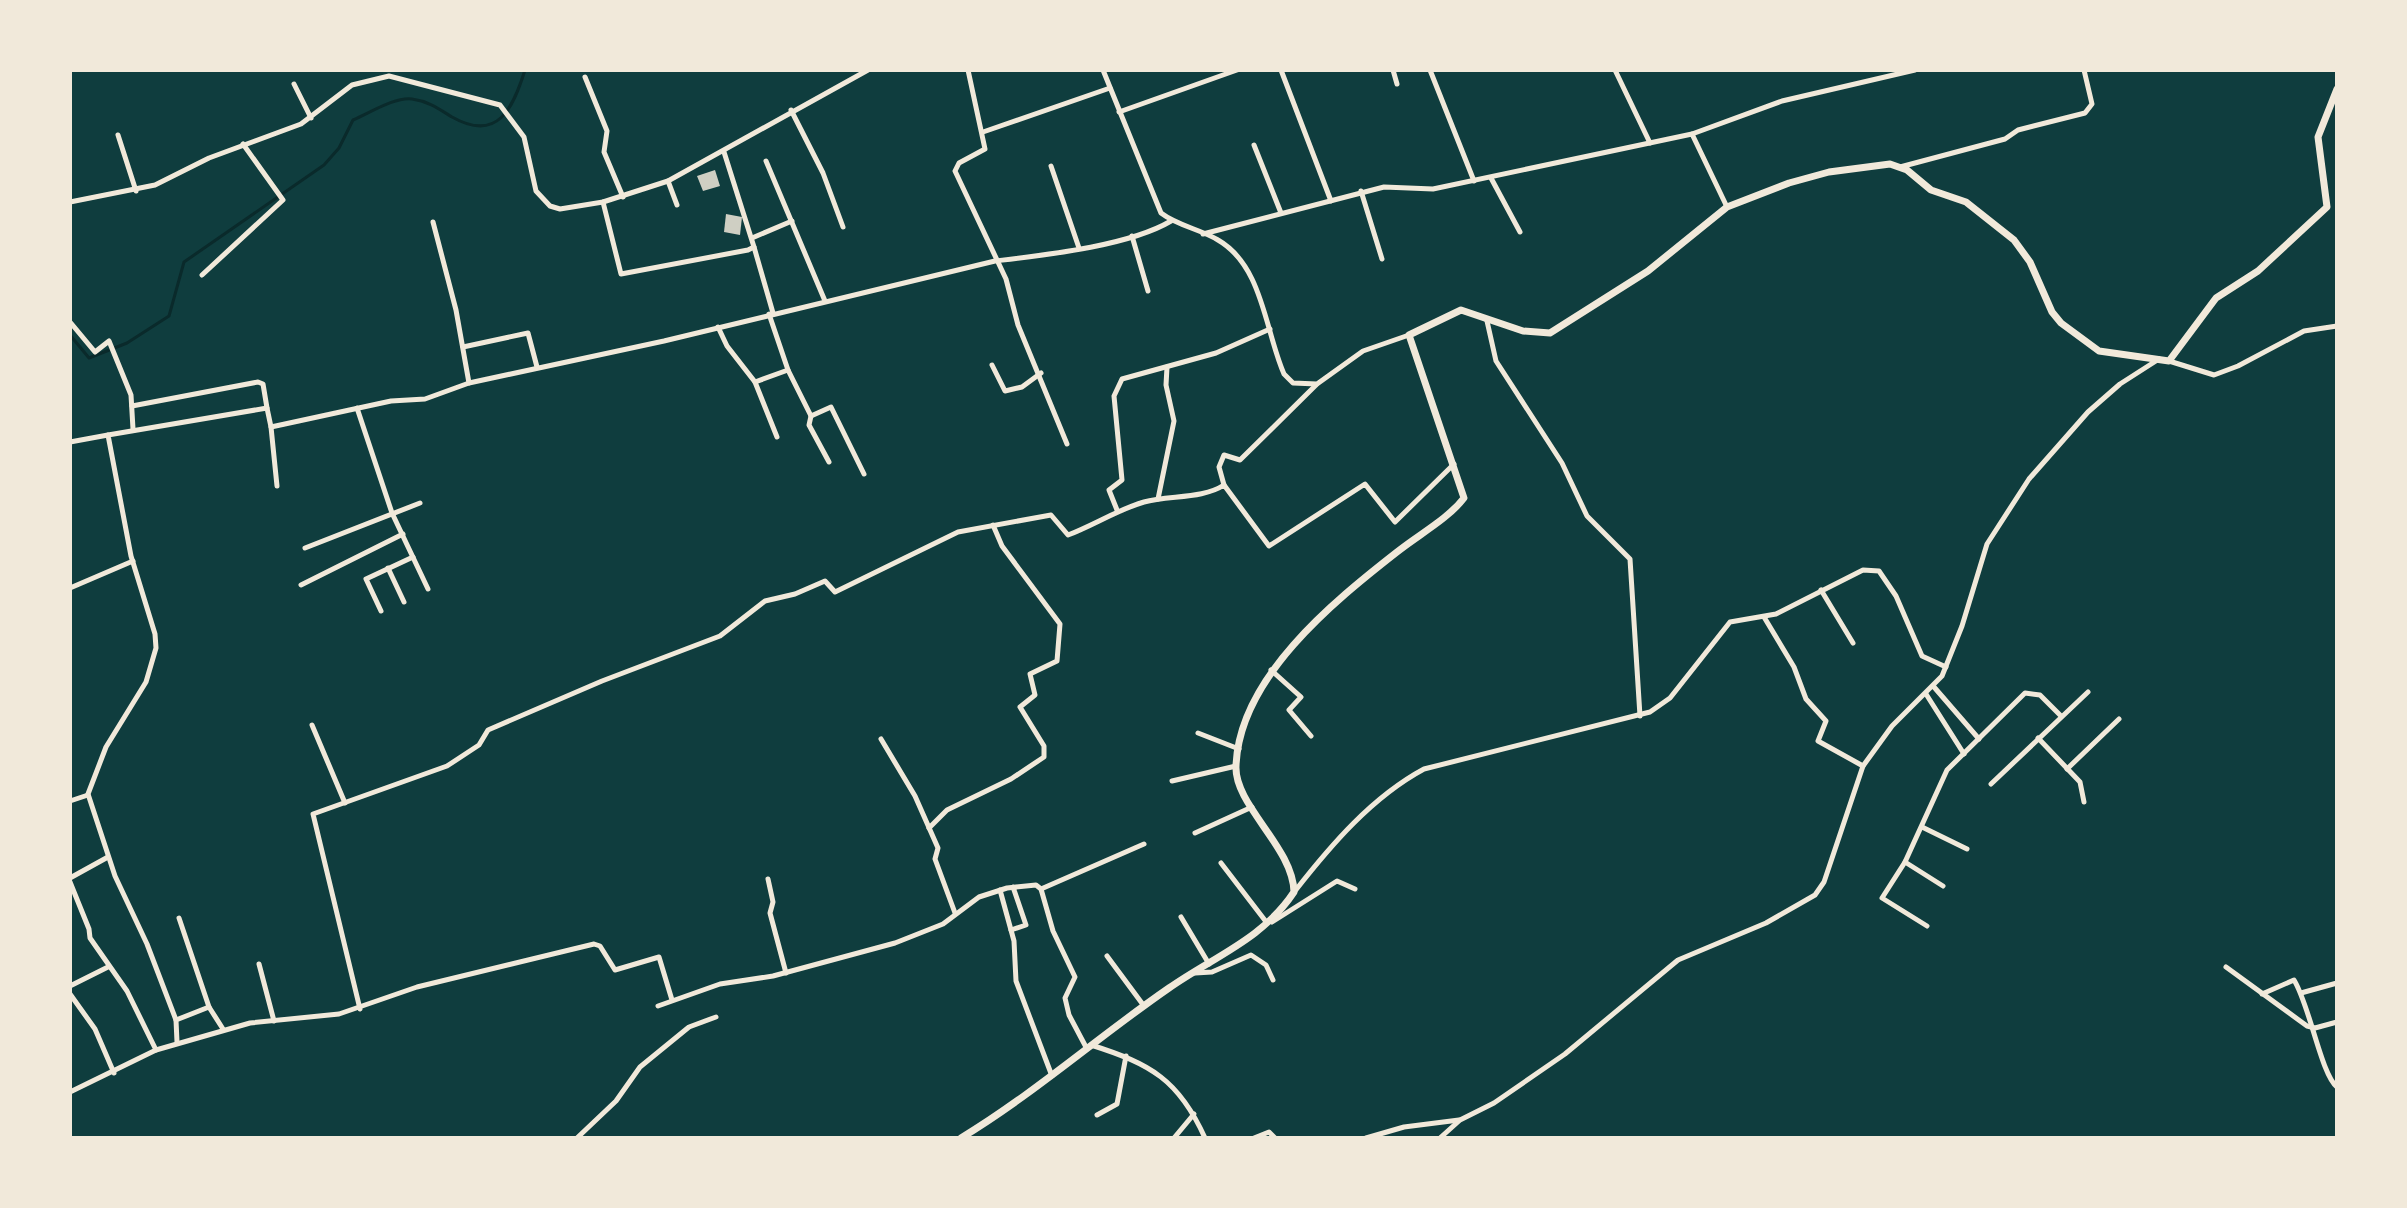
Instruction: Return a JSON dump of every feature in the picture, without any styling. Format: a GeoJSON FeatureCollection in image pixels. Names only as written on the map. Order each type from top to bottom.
{"type":"FeatureCollection","features":[{"type":"Feature","properties":{"kind":"street"},"geometry":{"type":"LineString","coordinates":[[70,202],[136,191],[311,118],[352,85],[389,76],[500,105],[519,128],[529,151],[536,191],[550,206],[560,209],[603,202],[668,181],[868,70]]}},
{"type":"Feature","properties":{"kind":"street"},"geometry":{"type":"LineString","coordinates":[[968,70],[985,149],[959,163],[955,171],[1006,279],[1018,325],[1041,373],[1067,444]]}},
{"type":"Feature","properties":{"kind":"street"},"geometry":{"type":"LineString","coordinates":[[1103,70],[1153,200],[1161,213],[1171,221],[1219,240],[1239,260],[1252,281],[1284,374],[1293,383],[1317,384]]}},
{"type":"Feature","properties":{"kind":"street"},"geometry":{"type":"LineString","coordinates":[[1119,112],[1237,70]]}},
{"type":"Feature","properties":{"kind":"street"},"geometry":{"type":"LineString","coordinates":[[1281,70],[1331,201]]}},
{"type":"Feature","properties":{"kind":"street"},"geometry":{"type":"LineString","coordinates":[[1393,70],[1397,84]]}},
{"type":"Feature","properties":{"kind":"street"},"geometry":{"type":"LineString","coordinates":[[1430,70],[1474,181]]}},
{"type":"Feature","properties":{"kind":"street"},"geometry":{"type":"LineString","coordinates":[[1615,70],[1650,143]]}},
{"type":"Feature","properties":{"kind":"street"},"geometry":{"type":"LineString","coordinates":[[1203,234],[1361,191],[1392,186],[1433,189],[1692,134],[1782,101],[1915,70]]}},
{"type":"Feature","properties":{"kind":"street"},"geometry":{"type":"LineString","coordinates":[[1454,463],[1395,522],[1386,509],[1380,507],[1365,484],[1269,546],[1262,542],[1224,485],[1219,467],[1224,455],[1240,460],[1317,384],[1363,351],[1409,335],[1461,310],[1487,321],[1537,334],[1564,327],[1648,271],[1727,207],[1789,183],[1829,172],[1874,164],[1899,167],[2005,139],[2018,130],[2085,113],[2092,104],[2084,70]]}},
{"type":"Feature","properties":{"kind":"street"},"geometry":{"type":"LineString","coordinates":[[585,77],[607,129],[604,147],[623,197]]}},
{"type":"Feature","properties":{"kind":"street"},"geometry":{"type":"LineString","coordinates":[[294,84],[311,118]]}},
{"type":"Feature","properties":{"kind":"street"},"geometry":{"type":"LineString","coordinates":[[983,132],[1110,88]]}},
{"type":"Feature","properties":{"kind":"street"},"geometry":{"type":"LineString","coordinates":[[1440,1138],[1460,1120],[1494,1103],[1565,1054],[1678,960],[1752,930],[1815,895],[1824,882],[1863,766],[1892,726],[1934,687],[1946,667],[1984,552],[2029,479],[2098,403],[2164,360],[2216,298],[2258,271],[2327,207],[2318,137],[2337,89]]}},
{"type":"Feature","properties":{"kind":"street"},"geometry":{"type":"LineString","coordinates":[[791,110],[823,173],[843,227]]}},
{"type":"Feature","properties":{"kind":"street"},"geometry":{"type":"LineString","coordinates":[[1692,134],[1727,207]]}},
{"type":"Feature","properties":{"kind":"street"},"geometry":{"type":"LineString","coordinates":[[118,135],[136,191]]}},
{"type":"Feature","properties":{"kind":"street"},"geometry":{"type":"LineString","coordinates":[[202,275],[282,201],[282,194],[243,144]]}},
{"type":"Feature","properties":{"kind":"street"},"geometry":{"type":"LineString","coordinates":[[1254,145],[1281,213]]}},
{"type":"Feature","properties":{"kind":"street"},"geometry":{"type":"LineString","coordinates":[[724,152],[752,238],[788,370],[811,416],[809,425],[829,462]]}},
{"type":"Feature","properties":{"kind":"street"},"geometry":{"type":"LineString","coordinates":[[766,161],[825,301]]}},
{"type":"Feature","properties":{"kind":"street"},"geometry":{"type":"LineString","coordinates":[[1051,166],[1079,248]]}},
{"type":"Feature","properties":{"kind":"street"},"geometry":{"type":"LineString","coordinates":[[1899,167],[1931,190],[1966,202],[2014,240],[2030,262],[2052,312],[2061,323],[2099,351],[2164,360],[2214,375],[2238,366],[2304,331],[2337,326]]}},
{"type":"Feature","properties":{"kind":"street"},"geometry":{"type":"LineString","coordinates":[[1491,178],[1520,232]]}},
{"type":"Feature","properties":{"kind":"street"},"geometry":{"type":"LineString","coordinates":[[668,181],[677,205]]}},
{"type":"Feature","properties":{"kind":"street"},"geometry":{"type":"LineString","coordinates":[[1361,191],[1382,259]]}},
{"type":"Feature","properties":{"kind":"street"},"geometry":{"type":"LineString","coordinates":[[603,202],[621,274],[754,247]]}},
{"type":"Feature","properties":{"kind":"street"},"geometry":{"type":"LineString","coordinates":[[752,238],[792,221]]}},
{"type":"Feature","properties":{"kind":"street"},"geometry":{"type":"LineString","coordinates":[[271,427],[357,408],[425,399],[469,383],[995,261],[1132,236],[1157,229],[1171,221]]}},
{"type":"Feature","properties":{"kind":"street"},"geometry":{"type":"LineString","coordinates":[[433,222],[469,383]]}},
{"type":"Feature","properties":{"kind":"street"},"geometry":{"type":"LineString","coordinates":[[1132,236],[1148,291]]}},
{"type":"Feature","properties":{"kind":"street"},"geometry":{"type":"LineString","coordinates":[[1487,321],[1496,361],[1562,463],[1587,516],[1630,559],[1640,716]]}},
{"type":"Feature","properties":{"kind":"street"},"geometry":{"type":"LineString","coordinates":[[70,322],[95,352],[109,341],[132,406],[133,429]]}},
{"type":"Feature","properties":{"kind":"street"},"geometry":{"type":"LineString","coordinates":[[718,327],[727,346],[755,382],[777,437]]}},
{"type":"Feature","properties":{"kind":"street"},"geometry":{"type":"LineString","coordinates":[[1117,510],[1109,490],[1122,480],[1114,396],[1117,386],[1129,375],[1216,353],[1270,329]]}},
{"type":"Feature","properties":{"kind":"street"},"geometry":{"type":"LineString","coordinates":[[463,347],[528,333],[537,367]]}},
{"type":"Feature","properties":{"kind":"street"},"geometry":{"type":"LineString","coordinates":[[1294,892],[1292,870],[1237,776],[1239,749],[1271,669],[1349,592],[1461,502],[1464,493],[1409,335]]}},
{"type":"Feature","properties":{"kind":"street"},"geometry":{"type":"LineString","coordinates":[[992,365],[1005,391],[1022,387],[1041,373]]}},
{"type":"Feature","properties":{"kind":"street"},"geometry":{"type":"LineString","coordinates":[[1158,499],[1174,421],[1166,385],[1167,367]]}},
{"type":"Feature","properties":{"kind":"street"},"geometry":{"type":"LineString","coordinates":[[755,382],[788,370]]}},
{"type":"Feature","properties":{"kind":"street"},"geometry":{"type":"LineString","coordinates":[[132,406],[258,382],[263,384],[277,486]]}},
{"type":"Feature","properties":{"kind":"street"},"geometry":{"type":"LineString","coordinates":[[811,416],[831,407],[864,474]]}},
{"type":"Feature","properties":{"kind":"street"},"geometry":{"type":"LineString","coordinates":[[70,442],[267,408]]}},
{"type":"Feature","properties":{"kind":"street"},"geometry":{"type":"LineString","coordinates":[[357,408],[392,513],[428,589]]}},
{"type":"Feature","properties":{"kind":"street"},"geometry":{"type":"LineString","coordinates":[[108,435],[133,561],[155,634],[156,648],[146,682],[106,747],[88,794],[108,857],[176,1020],[177,1042]]}},
{"type":"Feature","properties":{"kind":"street"},"geometry":{"type":"LineString","coordinates":[[360,1009],[313,814],[447,766],[479,745],[488,730],[720,636],[767,600],[795,594],[825,581],[835,592],[958,532],[1054,515],[1068,535],[1117,510],[1158,499],[1212,491],[1224,485]]}},
{"type":"Feature","properties":{"kind":"street"},"geometry":{"type":"LineString","coordinates":[[305,548],[420,503]]}},
{"type":"Feature","properties":{"kind":"street"},"geometry":{"type":"LineString","coordinates":[[929,828],[947,810],[1011,779],[1044,757],[1044,746],[1020,707],[1035,695],[1030,674],[1057,661],[1060,624],[1002,546],[993,525]]}},
{"type":"Feature","properties":{"kind":"street"},"geometry":{"type":"LineString","coordinates":[[301,585],[403,534]]}},
{"type":"Feature","properties":{"kind":"street"},"geometry":{"type":"LineString","coordinates":[[381,611],[366,579],[413,557]]}},
{"type":"Feature","properties":{"kind":"street"},"geometry":{"type":"LineString","coordinates":[[70,588],[133,561]]}},
{"type":"Feature","properties":{"kind":"street"},"geometry":{"type":"LineString","coordinates":[[388,568],[404,602]]}},
{"type":"Feature","properties":{"kind":"street"},"geometry":{"type":"LineString","coordinates":[[1264,926],[1348,829],[1400,784],[1424,769],[1640,716],[1670,698],[1720,634],[1737,619],[1764,617],[1863,570],[1879,571],[1896,596],[1922,656],[1946,667]]}},
{"type":"Feature","properties":{"kind":"street"},"geometry":{"type":"LineString","coordinates":[[1821,590],[1853,643]]}},
{"type":"Feature","properties":{"kind":"street"},"geometry":{"type":"LineString","coordinates":[[1764,617],[1794,667],[1806,699],[1826,721],[1817,740],[1863,766]]}},
{"type":"Feature","properties":{"kind":"street"},"geometry":{"type":"LineString","coordinates":[[1271,669],[1301,697],[1289,710],[1311,736]]}},
{"type":"Feature","properties":{"kind":"street"},"geometry":{"type":"LineString","coordinates":[[1934,687],[1979,739]]}},
{"type":"Feature","properties":{"kind":"street"},"geometry":{"type":"LineString","coordinates":[[1991,784],[2088,692]]}},
{"type":"Feature","properties":{"kind":"street"},"geometry":{"type":"LineString","coordinates":[[1927,926],[1882,898],[1905,862],[1947,770],[2025,693],[2040,695],[2061,716]]}},
{"type":"Feature","properties":{"kind":"street"},"geometry":{"type":"LineString","coordinates":[[1926,694],[1964,754]]}},
{"type":"Feature","properties":{"kind":"street"},"geometry":{"type":"LineString","coordinates":[[2067,769],[2119,719]]}},
{"type":"Feature","properties":{"kind":"street"},"geometry":{"type":"LineString","coordinates":[[312,725],[345,803]]}},
{"type":"Feature","properties":{"kind":"street"},"geometry":{"type":"LineString","coordinates":[[1198,733],[1239,749]]}},
{"type":"Feature","properties":{"kind":"street"},"geometry":{"type":"LineString","coordinates":[[2038,738],[2080,782],[2084,802]]}},
{"type":"Feature","properties":{"kind":"street"},"geometry":{"type":"LineString","coordinates":[[881,739],[938,848],[937,863],[955,913]]}},
{"type":"Feature","properties":{"kind":"street"},"geometry":{"type":"LineString","coordinates":[[1172,781],[1236,766]]}},
{"type":"Feature","properties":{"kind":"street"},"geometry":{"type":"LineString","coordinates":[[70,801],[88,794]]}},
{"type":"Feature","properties":{"kind":"street"},"geometry":{"type":"LineString","coordinates":[[1195,833],[1253,806]]}},
{"type":"Feature","properties":{"kind":"street"},"geometry":{"type":"LineString","coordinates":[[1922,827],[1967,849]]}},
{"type":"Feature","properties":{"kind":"street"},"geometry":{"type":"LineString","coordinates":[[1041,889],[1144,844]]}},
{"type":"Feature","properties":{"kind":"street"},"geometry":{"type":"LineString","coordinates":[[108,857],[70,880],[90,938],[127,991],[156,1050]]}},
{"type":"Feature","properties":{"kind":"street"},"geometry":{"type":"LineString","coordinates":[[1905,862],[1943,886]]}},
{"type":"Feature","properties":{"kind":"street"},"geometry":{"type":"LineString","coordinates":[[1221,863],[1264,926]]}},
{"type":"Feature","properties":{"kind":"street"},"geometry":{"type":"LineString","coordinates":[[768,879],[773,902],[770,913],[786,973]]}},
{"type":"Feature","properties":{"kind":"street"},"geometry":{"type":"LineString","coordinates":[[961,1138],[1053,1077],[1144,1006],[1210,965],[1264,926],[1337,881],[1355,889]]}},
{"type":"Feature","properties":{"kind":"street"},"geometry":{"type":"LineString","coordinates":[[658,1006],[720,984],[786,973],[907,939],[943,924],[979,897],[1013,887],[1036,885],[1041,889],[1053,931],[1075,977],[1065,998],[1069,1015],[1089,1047],[1131,1058],[1176,1088],[1194,1113],[1205,1138]]}},
{"type":"Feature","properties":{"kind":"street"},"geometry":{"type":"LineString","coordinates":[[1011,930],[1026,925],[1013,887]]}},
{"type":"Feature","properties":{"kind":"street"},"geometry":{"type":"LineString","coordinates":[[1000,890],[1011,930],[1016,981],[1053,1077]]}},
{"type":"Feature","properties":{"kind":"street"},"geometry":{"type":"LineString","coordinates":[[1181,917],[1210,965]]}},
{"type":"Feature","properties":{"kind":"street"},"geometry":{"type":"LineString","coordinates":[[179,918],[209,1007],[223,1029]]}},
{"type":"Feature","properties":{"kind":"street"},"geometry":{"type":"LineString","coordinates":[[70,1092],[156,1050],[223,1029],[274,1021],[299,1021],[360,1009],[417,987],[594,944],[600,946],[615,970],[659,957],[672,1000]]}},
{"type":"Feature","properties":{"kind":"street"},"geometry":{"type":"LineString","coordinates":[[1194,973],[1212,972],[1251,955],[1266,965],[1273,980]]}},
{"type":"Feature","properties":{"kind":"street"},"geometry":{"type":"LineString","coordinates":[[1107,956],[1144,1006]]}},
{"type":"Feature","properties":{"kind":"street"},"geometry":{"type":"LineString","coordinates":[[259,964],[274,1021]]}},
{"type":"Feature","properties":{"kind":"street"},"geometry":{"type":"LineString","coordinates":[[70,986],[108,967]]}},
{"type":"Feature","properties":{"kind":"street"},"geometry":{"type":"LineString","coordinates":[[2226,967],[2315,1028],[2337,1022]]}},
{"type":"Feature","properties":{"kind":"street"},"geometry":{"type":"LineString","coordinates":[[2262,994],[2294,980],[2315,1028],[2327,1076],[2337,1087]]}},
{"type":"Feature","properties":{"kind":"street"},"geometry":{"type":"LineString","coordinates":[[2301,993],[2337,983]]}},
{"type":"Feature","properties":{"kind":"street"},"geometry":{"type":"LineString","coordinates":[[70,994],[95,1029],[114,1073]]}},
{"type":"Feature","properties":{"kind":"street"},"geometry":{"type":"LineString","coordinates":[[176,1020],[209,1007]]}},
{"type":"Feature","properties":{"kind":"street"},"geometry":{"type":"LineString","coordinates":[[577,1138],[616,1101],[640,1067],[689,1027],[716,1017]]}},
{"type":"Feature","properties":{"kind":"street"},"geometry":{"type":"LineString","coordinates":[[1097,1115],[1117,1104],[1131,1058]]}},
{"type":"Feature","properties":{"kind":"street"},"geometry":{"type":"LineString","coordinates":[[1174,1138],[1194,1113]]}},
{"type":"Feature","properties":{"kind":"street"},"geometry":{"type":"LineString","coordinates":[[1366,1138],[1404,1127],[1460,1120]]}},
{"type":"Feature","properties":{"kind":"street"},"geometry":{"type":"LineString","coordinates":[[1254,1138],[1269,1132],[1275,1138]]}},
{"type":"Feature","properties":{"kind":"building"},"geometry":{"type":"Polygon","coordinates":[[[715,170],[720,186],[703,191],[697,176],[715,170]]]}},
{"type":"Feature","properties":{"kind":"building"},"geometry":{"type":"Polygon","coordinates":[[[726,214],[742,217],[740,235],[724,232],[726,214]]]}},
{"type":"Feature","properties":{"kind":"waterway"},"geometry":{"type":"LineString","coordinates":[[70,335],[89,358],[127,343],[169,316],[184,262],[324,165],[339,148],[353,120],[390,103],[412,99],[428,103],[468,124],[492,124],[509,108],[525,70]]}}]}
